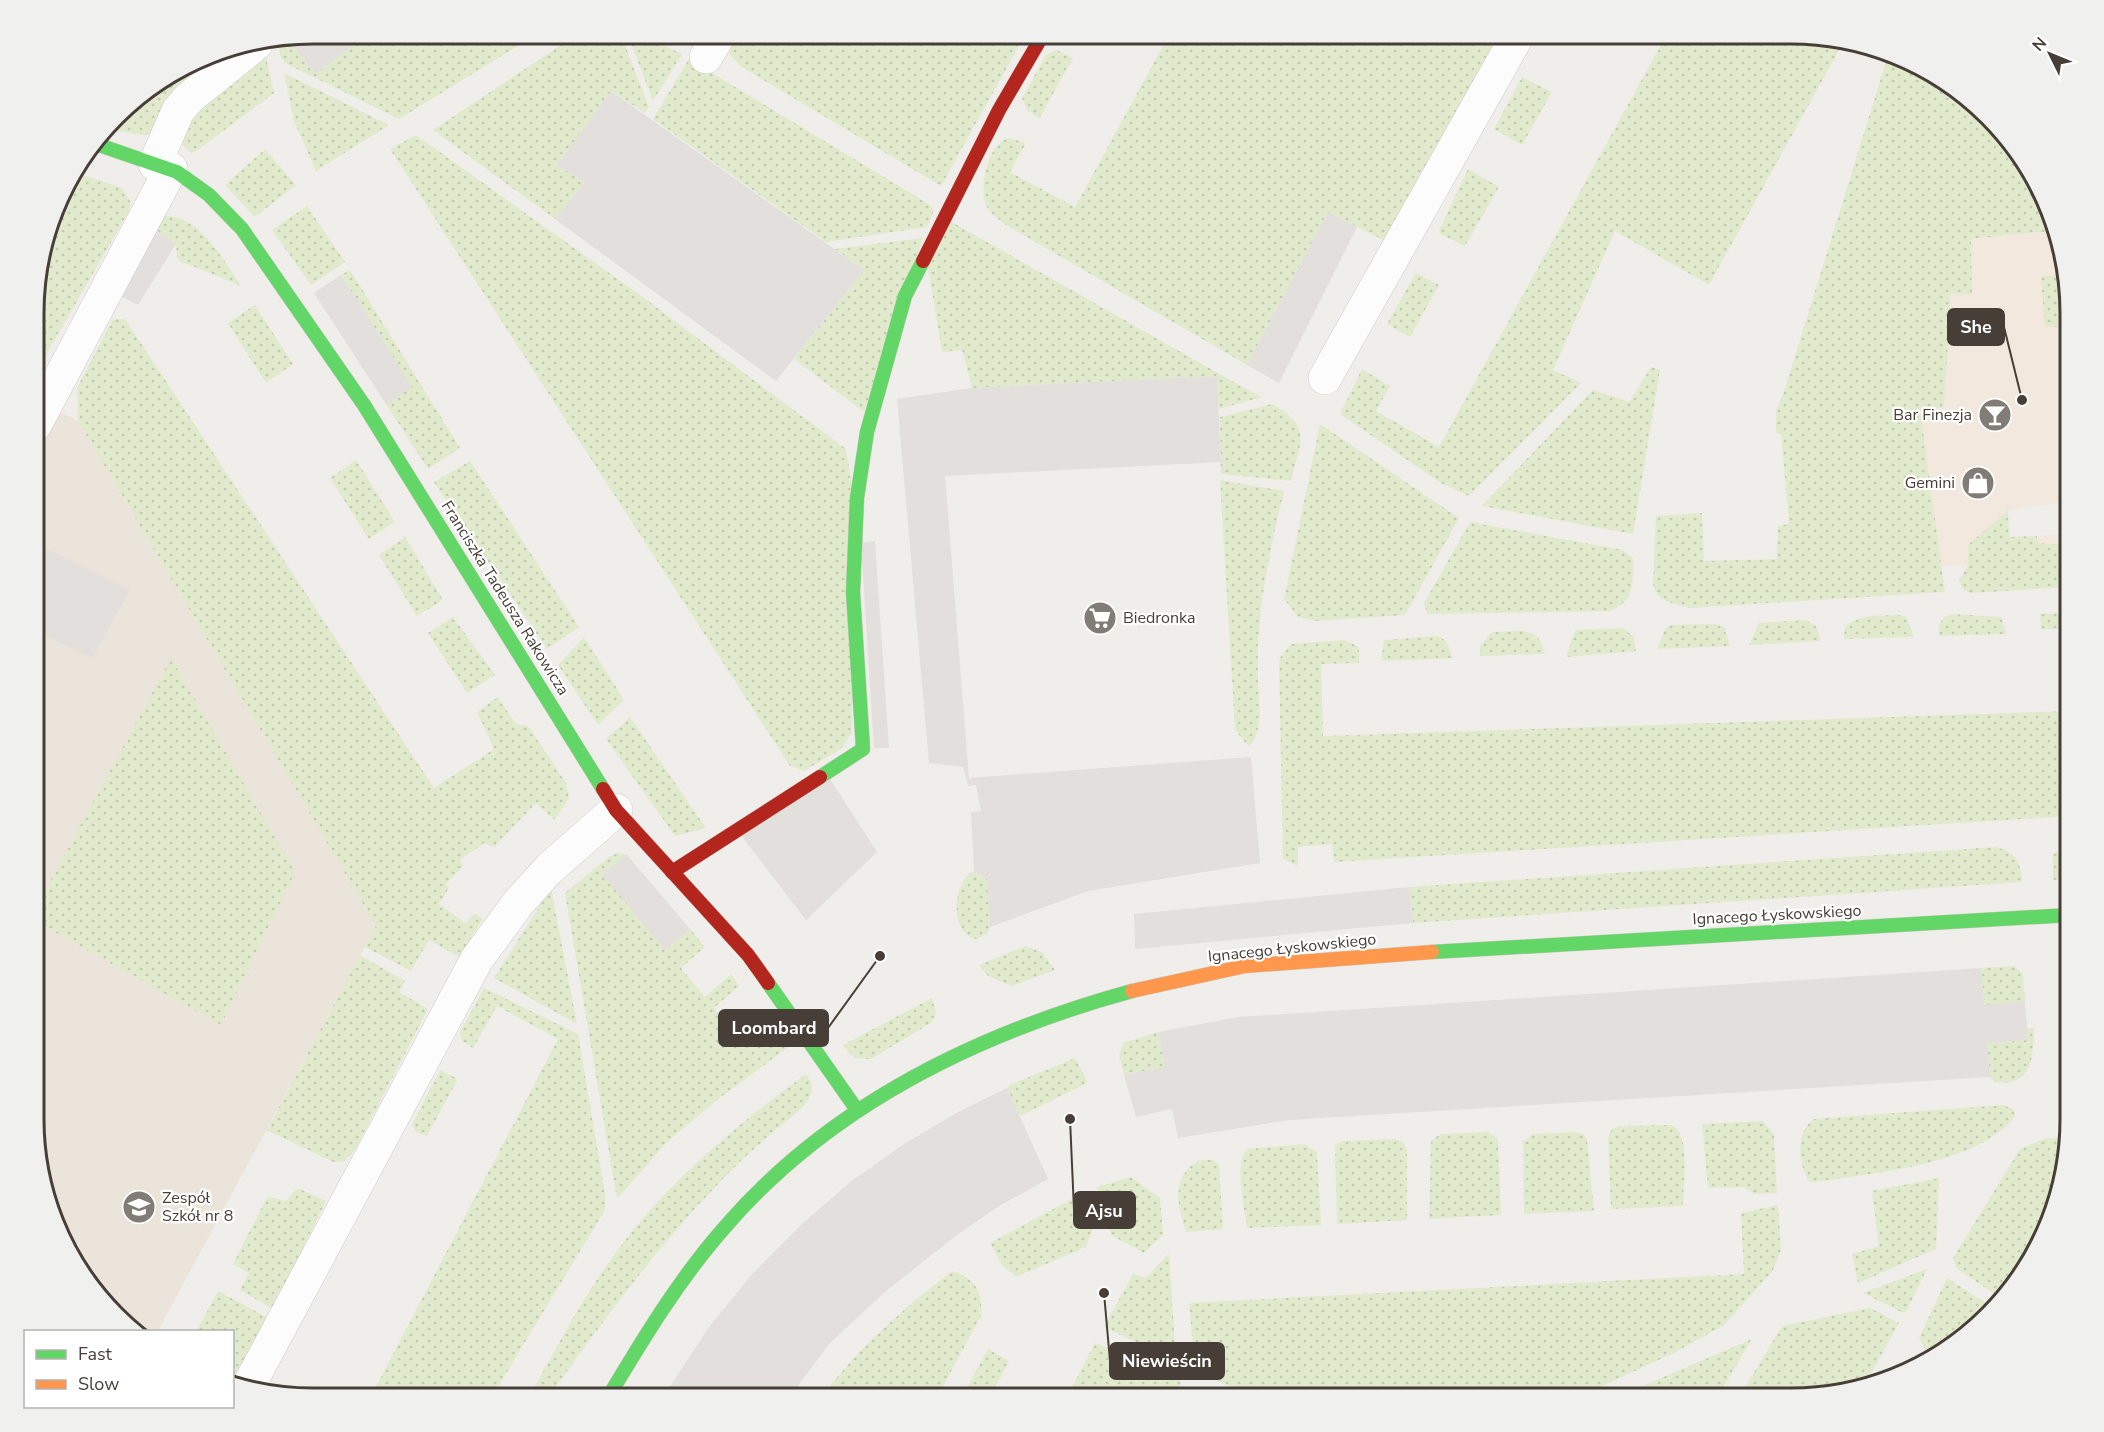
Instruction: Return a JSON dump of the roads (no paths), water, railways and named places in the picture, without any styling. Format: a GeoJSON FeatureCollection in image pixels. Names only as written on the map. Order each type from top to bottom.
{"type":"FeatureCollection","features":[{"type":"Feature","properties":{"kind":"street"},"geometry":{"type":"LineString","coordinates":[[672,872],[863,749],[852,592],[857,498],[867,432],[904,296],[999,110],[1038,44]]}},
{"type":"Feature","properties":{"kind":"street"},"geometry":{"type":"LineString","coordinates":[[1325,378],[1513,44]]}},
{"type":"Feature","properties":{"kind":"street"},"geometry":{"type":"LineString","coordinates":[[44,407],[163,167],[178,111],[189,98],[246,52]]}},
{"type":"Feature","properties":{"kind":"street","name":"Franciszka Tadeusza Rakowicza"},"geometry":{"type":"LineString","coordinates":[[101,146],[163,167],[209,195],[242,230],[358,395],[616,810],[748,955],[857,1110]]}},
{"type":"Feature","properties":{"kind":"street"},"geometry":{"type":"LineString","coordinates":[[251,1381],[477,959],[530,889],[554,864],[616,810]]}},
{"type":"Feature","properties":{"kind":"street","name":"Ignacego Łyskowskiego"},"geometry":{"type":"LineString","coordinates":[[614,1388],[667,1302],[693,1265],[729,1222],[781,1169],[857,1110],[915,1073],[974,1044],[1087,1002],[1223,969],[1402,953],[2060,916]]}},
{"type":"Feature","properties":{"kind":"place","name":"She"},"geometry":{"type":"Point","coordinates":[2022,400]}},
{"type":"Feature","properties":{"kind":"place","name":"Bar Finezja"},"geometry":{"type":"Point","coordinates":[1995,415]}},
{"type":"Feature","properties":{"kind":"place","name":"Gemini"},"geometry":{"type":"Point","coordinates":[1978,483]}},
{"type":"Feature","properties":{"kind":"place","name":"Biedronka"},"geometry":{"type":"Point","coordinates":[1100,618]}},
{"type":"Feature","properties":{"kind":"place","name":"Loombard"},"geometry":{"type":"Point","coordinates":[880,956]}},
{"type":"Feature","properties":{"kind":"place","name":"Ajsu"},"geometry":{"type":"Point","coordinates":[1070,1119]}},
{"type":"Feature","properties":{"kind":"place","name":"Zespół Szkół nr 8"},"geometry":{"type":"Point","coordinates":[139,1207]}},
{"type":"Feature","properties":{"kind":"place","name":"Niewieścin"},"geometry":{"type":"Point","coordinates":[1104,1293]}}]}
